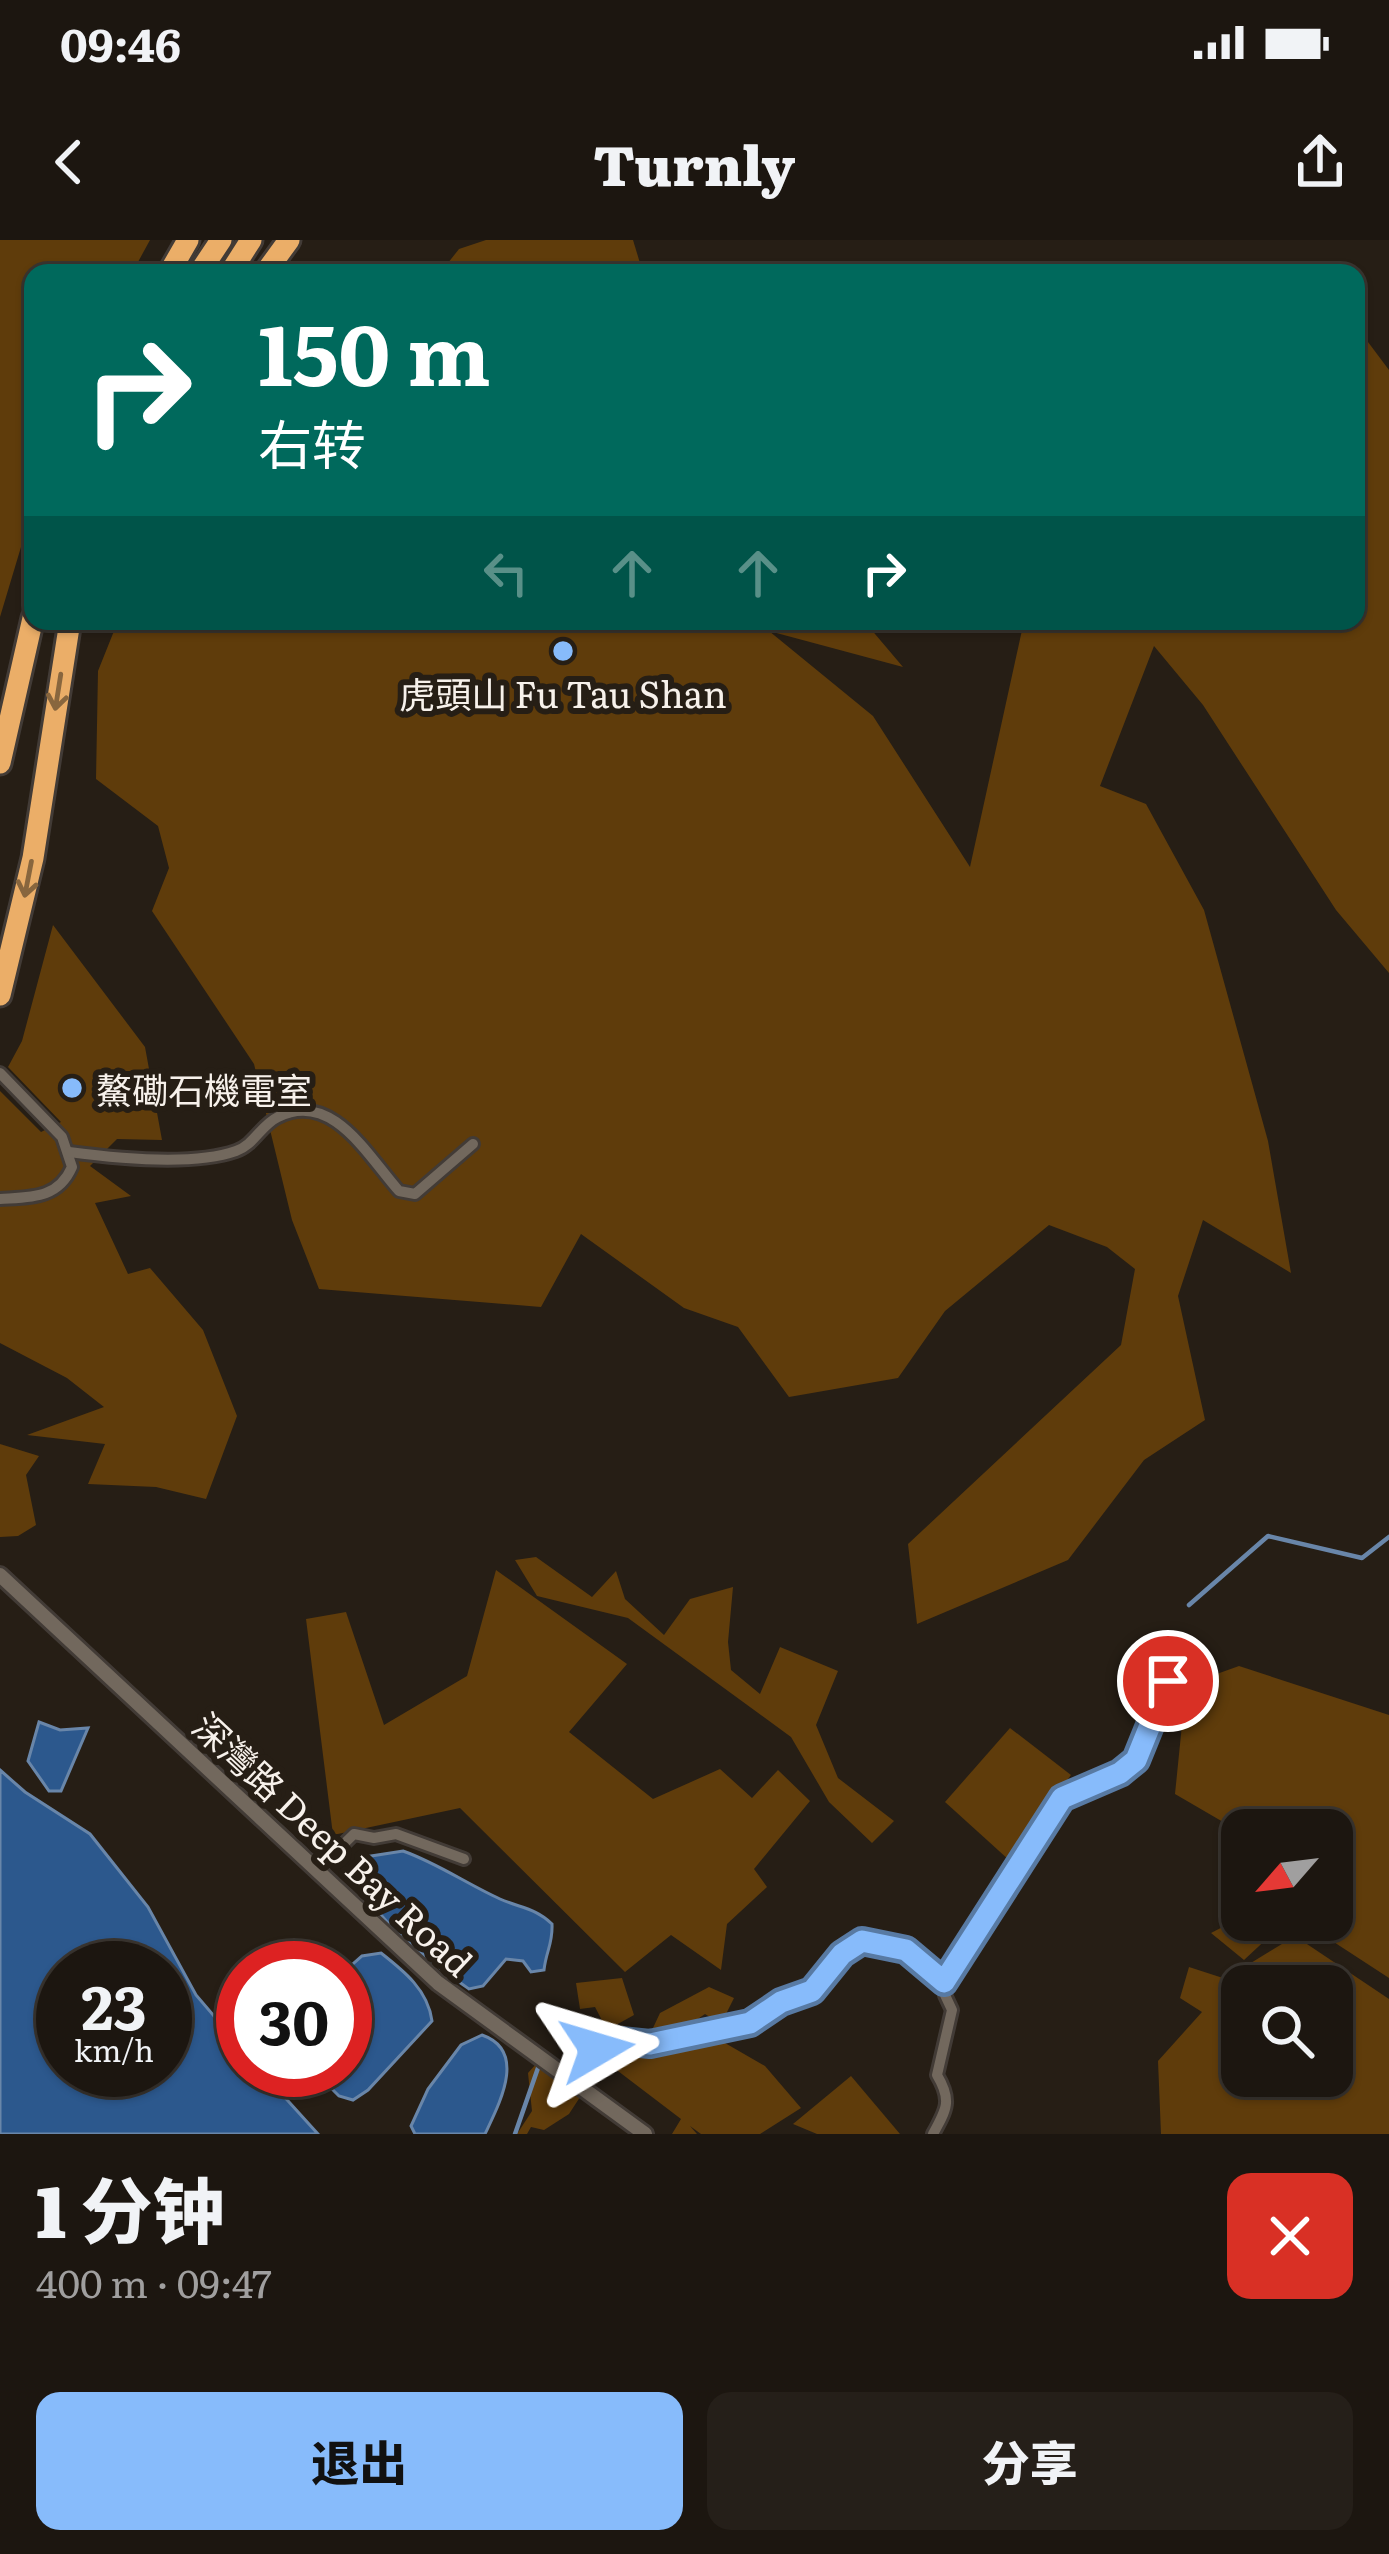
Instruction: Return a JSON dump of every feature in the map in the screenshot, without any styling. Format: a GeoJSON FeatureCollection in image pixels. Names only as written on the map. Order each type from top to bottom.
{"type":"FeatureCollection","features":[{"type":"Feature","properties":{"kind":"highway"},"geometry":{"type":"LineString","coordinates":[[0,761],[30,630]]}},
{"type":"Feature","properties":{"kind":"highway"},"geometry":{"type":"LineString","coordinates":[[0,994],[26,895],[69,630]]}},
{"type":"Feature","properties":{"kind":"street"},"geometry":{"type":"LineString","coordinates":[[0,1073],[62,1137],[72,1167],[66,1181],[46,1196],[0,1199]]}},
{"type":"Feature","properties":{"kind":"street"},"geometry":{"type":"LineString","coordinates":[[69,1152],[160,1159],[237,1150],[250,1143],[262,1125],[301,1107],[327,1112],[399,1191],[415,1194],[473,1144]]}},
{"type":"Feature","properties":{"kind":"street","name":"深灣路 Deep Bay Road"},"geometry":{"type":"LineString","coordinates":[[0,1576],[438,1983],[645,2134]]}},
{"type":"Feature","properties":{"kind":"street"},"geometry":{"type":"LineString","coordinates":[[934,2134],[949,2106],[937,2075],[952,2010],[944,1982],[1062,1798],[1120,1773],[1136,1760],[1168,1681]]}},
{"type":"Feature","properties":{"kind":"street"},"geometry":{"type":"LineString","coordinates":[[316,1871],[354,1834],[374,1838],[396,1834],[464,1859]]}},
{"type":"Feature","properties":{"kind":"street"},"geometry":{"type":"LineString","coordinates":[[562,2075],[597,2049],[621,2041],[650,2044],[750,2023],[781,2002],[812,1991],[842,1954],[862,1941],[906,1950],[944,1982]]}},
{"type":"Feature","properties":{"kind":"shaded area"},"geometry":{"type":"Polygon","coordinates":[[[0,240],[150,240],[137,264],[24,264],[24,537],[0,617],[0,240]]]}},
{"type":"Feature","properties":{"kind":"shaded area"},"geometry":{"type":"Polygon","coordinates":[[[486,240],[633,240],[640,264],[447,264],[459,249],[486,240]]]}},
{"type":"Feature","properties":{"kind":"shaded area"},"geometry":{"type":"Polygon","coordinates":[[[1365,338],[1389,370],[1389,973],[1336,910],[1203,705],[1154,646],[1100,786],[1146,804],[1204,910],[1268,1141],[1291,1273],[1203,1220],[1178,1296],[1205,1420],[1144,1460],[1068,1560],[917,1624],[908,1544],[1121,1345],[1135,1269],[1107,1247],[1049,1225],[945,1311],[898,1378],[789,1397],[738,1327],[684,1308],[581,1234],[541,1307],[319,1289],[292,1220],[254,1064],[152,911],[169,868],[158,826],[96,779],[98,671],[114,630],[872,630],[903,667],[769,631],[873,716],[970,867],[1022,630],[1365,630],[1365,338]]]}},
{"type":"Feature","properties":{"kind":"shaded area"},"geometry":{"type":"Polygon","coordinates":[[[53,925],[145,1047],[162,1140],[117,1139],[90,1166],[131,1196],[95,1203],[128,1274],[150,1268],[203,1330],[237,1416],[206,1499],[156,1487],[88,1484],[105,1444],[27,1435],[104,1407],[67,1378],[0,1343],[0,1091],[41,1132],[61,1122],[8,1067],[22,1041],[53,925]]]}},
{"type":"Feature","properties":{"kind":"shaded area"},"geometry":{"type":"Polygon","coordinates":[[[0,1444],[39,1456],[26,1475],[36,1525],[18,1536],[0,1537],[0,1444]]]}},
{"type":"Feature","properties":{"kind":"shaded area"},"geometry":{"type":"Polygon","coordinates":[[[536,1557],[592,1597],[616,1571],[625,1599],[664,1635],[690,1599],[733,1587],[728,1642],[731,1670],[760,1694],[780,1647],[838,1671],[816,1725],[838,1778],[894,1821],[872,1843],[829,1802],[791,1737],[628,1618],[537,1596],[515,1560],[536,1557]]]}},
{"type":"Feature","properties":{"kind":"shaded area"},"geometry":{"type":"Polygon","coordinates":[[[496,1570],[627,1664],[569,1732],[653,1799],[720,1769],[752,1798],[778,1770],[810,1801],[754,1869],[767,1887],[727,1924],[721,1970],[671,1935],[625,1972],[460,1808],[333,1835],[306,1619],[346,1612],[384,1725],[467,1676],[496,1570]]]}},
{"type":"Feature","properties":{"kind":"shaded area"},"geometry":{"type":"Polygon","coordinates":[[[1239,1666],[1389,1715],[1389,1978],[1332,1941],[1353,1941],[1353,1809],[1221,1809],[1221,1821],[1175,1794],[1186,1685],[1239,1666]]]}},
{"type":"Feature","properties":{"kind":"shaded area"},"geometry":{"type":"Polygon","coordinates":[[[1010,1728],[1071,1775],[1009,1860],[945,1802],[1010,1728]]]}},
{"type":"Feature","properties":{"kind":"shaded area"},"geometry":{"type":"Polygon","coordinates":[[[1221,1928],[1221,1941],[1264,1941],[1244,1960],[1211,1933],[1221,1928]]]}},
{"type":"Feature","properties":{"kind":"shaded area"},"geometry":{"type":"Polygon","coordinates":[[[1287,1941],[1302,1941],[1338,1965],[1248,1965],[1287,1941]]]}},
{"type":"Feature","properties":{"kind":"shaded area"},"geometry":{"type":"Polygon","coordinates":[[[1189,1967],[1221,1977],[1221,2097],[1353,2097],[1353,1975],[1389,1999],[1389,2134],[1161,2134],[1158,2061],[1202,2012],[1180,1998],[1189,1967]]]}},
{"type":"Feature","properties":{"kind":"shaded area"},"geometry":{"type":"Polygon","coordinates":[[[622,1978],[634,2015],[607,2030],[595,2007],[580,2009],[576,1983],[622,1978]]]}},
{"type":"Feature","properties":{"kind":"shaded area"},"geometry":{"type":"Polygon","coordinates":[[[709,1987],[734,1998],[721,2024],[705,2014],[689,2025],[653,2028],[660,2013],[709,1987]]]}},
{"type":"Feature","properties":{"kind":"shaded area"},"geometry":{"type":"Polygon","coordinates":[[[665,2041],[725,2043],[765,2066],[801,2108],[760,2134],[701,2134],[690,2126],[697,2134],[672,2134],[681,2119],[614,2068],[665,2041]]]}},
{"type":"Feature","properties":{"kind":"shaded area"},"geometry":{"type":"Polygon","coordinates":[[[588,2060],[597,2071],[569,2114],[544,2130],[531,2127],[527,2134],[517,2134],[532,2111],[528,2073],[537,2063],[576,2084],[588,2060]]]}},
{"type":"Feature","properties":{"kind":"shaded area"},"geometry":{"type":"Polygon","coordinates":[[[851,2076],[900,2134],[817,2134],[793,2124],[851,2076]]]}},
{"type":"Feature","properties":{"kind":"water"},"geometry":{"type":"Polygon","coordinates":[[[39,1722],[60,1730],[88,1728],[61,1791],[49,1791],[28,1761],[39,1722]]]}},
{"type":"Feature","properties":{"kind":"water"},"geometry":{"type":"Polygon","coordinates":[[[0,1770],[90,1834],[148,1907],[167,1941],[36,1941],[36,2097],[192,2097],[192,1988],[216,2018],[216,2097],[284,2097],[318,2134],[0,2134],[0,1770]]]}},
{"type":"Feature","properties":{"kind":"water"},"geometry":{"type":"Polygon","coordinates":[[[403,1851],[534,1911],[552,1924],[544,1970],[531,1972],[523,1961],[506,1959],[483,1986],[469,1989],[415,1948],[377,1910],[360,1873],[365,1857],[403,1851]]]}},
{"type":"Feature","properties":{"kind":"water"},"geometry":{"type":"Polygon","coordinates":[[[381,1953],[406,1974],[420,1991],[432,2021],[372,2086],[372,1954],[381,1953]]]}},
{"type":"Feature","properties":{"kind":"water"},"geometry":{"type":"Polygon","coordinates":[[[482,2035],[496,2043],[507,2065],[502,2094],[485,2134],[415,2134],[411,2126],[428,2089],[461,2045],[482,2035]]]}},
{"type":"Feature","properties":{"kind":"waterway"},"geometry":{"type":"LineString","coordinates":[[1189,1605],[1268,1536],[1362,1558],[1389,1537]]}},
{"type":"Feature","properties":{"kind":"waterway"},"geometry":{"type":"LineString","coordinates":[[515,2134],[538,2068]]}},
{"type":"Feature","properties":{"kind":"place","name":"虎頭山 Fu Tau Shan"},"geometry":{"type":"Point","coordinates":[563,651]}},
{"type":"Feature","properties":{"kind":"place","name":"鰲磡石機電室"},"geometry":{"type":"Point","coordinates":[72,1088]}},
{"type":"Feature","properties":{"kind":"route"},"geometry":{"type":"LineString","coordinates":[[597,2049],[621,2041],[650,2044],[750,2023],[781,2002],[812,1991],[842,1954],[862,1941],[906,1950],[944,1982],[1062,1798],[1120,1773],[1136,1760],[1168,1681]]}}]}
